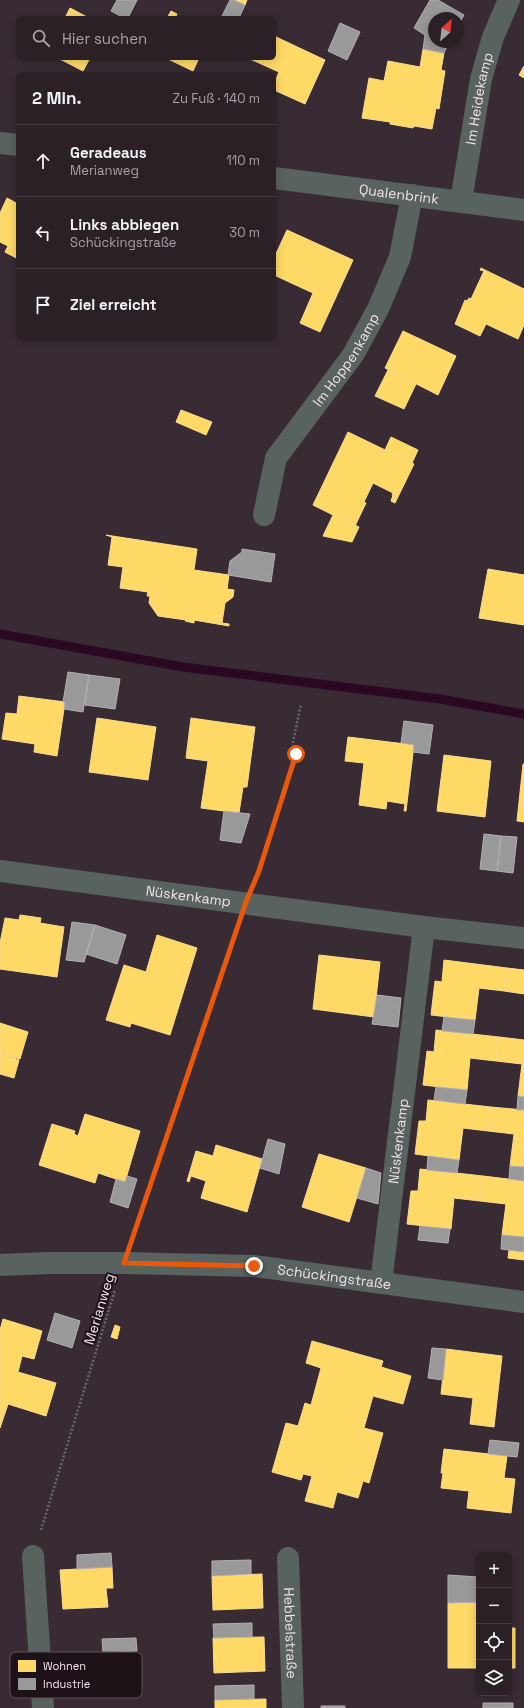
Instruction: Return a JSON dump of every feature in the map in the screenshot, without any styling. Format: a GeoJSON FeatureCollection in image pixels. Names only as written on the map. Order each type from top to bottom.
{"type":"FeatureCollection","features":[{"type":"Feature","properties":{"kind":"street","name":"Im Heidekamp"},"geometry":{"type":"LineString","coordinates":[[461,202],[481,79],[493,37],[509,0]]}},
{"type":"Feature","properties":{"kind":"street"},"geometry":{"type":"LineString","coordinates":[[0,142],[16,145]]}},
{"type":"Feature","properties":{"kind":"street","name":"Qualenbrink"},"geometry":{"type":"LineString","coordinates":[[276,178],[524,210]]}},
{"type":"Feature","properties":{"kind":"street","name":"Im Hoppenkamp"},"geometry":{"type":"LineString","coordinates":[[264,515],[276,458],[353,355],[378,309],[400,258],[412,196]]}},
{"type":"Feature","properties":{"kind":"street","name":"Nüskenkamp"},"geometry":{"type":"LineString","coordinates":[[0,871],[246,902],[424,927],[524,938]]}},
{"type":"Feature","properties":{"kind":"street","name":"Nüskenkamp"},"geometry":{"type":"LineString","coordinates":[[382,1283],[424,927]]}},
{"type":"Feature","properties":{"kind":"street","name":"Schückingstraße"},"geometry":{"type":"LineString","coordinates":[[0,1264],[124,1263],[254,1266],[524,1302]]}},
{"type":"Feature","properties":{"kind":"street"},"geometry":{"type":"LineString","coordinates":[[33,1556],[39,1652]]}},
{"type":"Feature","properties":{"kind":"street","name":"Hebbelstraße"},"geometry":{"type":"LineString","coordinates":[[288,1558],[293,1708]]}},
{"type":"Feature","properties":{"kind":"street"},"geometry":{"type":"LineString","coordinates":[[42,1698],[43,1708]]}},
{"type":"Feature","properties":{"kind":"path","name":"Merianweg"},"geometry":{"type":"LineString","coordinates":[[33,1556],[124,1263],[246,902],[259,871],[296,754],[293,742],[300,704]]}},
{"type":"Feature","properties":{"kind":"building: Wohnen"},"geometry":{"type":"Polygon","coordinates":[[[234,0],[247,0],[245,5],[234,0]]]}},
{"type":"Feature","properties":{"kind":"building: Wohnen"},"geometry":{"type":"Polygon","coordinates":[[[70,8],[85,16],[66,16],[70,8]]]}},
{"type":"Feature","properties":{"kind":"building: Wohnen"},"geometry":{"type":"Polygon","coordinates":[[[171,11],[177,14],[176,16],[168,16],[171,11]]]}},
{"type":"Feature","properties":{"kind":"building: Wohnen"},"geometry":{"type":"Polygon","coordinates":[[[276,37],[325,60],[305,104],[276,91],[276,79],[279,72],[252,60],[276,60],[276,37]]]}},
{"type":"Feature","properties":{"kind":"building: Wohnen"},"geometry":{"type":"Polygon","coordinates":[[[423,49],[444,53],[441,70],[445,71],[439,109],[436,108],[432,129],[414,126],[413,128],[390,124],[390,122],[362,118],[369,78],[384,81],[388,61],[420,67],[423,49]]]}},
{"type":"Feature","properties":{"kind":"building: Wohnen"},"geometry":{"type":"Polygon","coordinates":[[[62,60],[89,60],[83,71],[62,60]]]}},
{"type":"Feature","properties":{"kind":"building: Wohnen"},"geometry":{"type":"Polygon","coordinates":[[[170,60],[198,60],[193,71],[170,60]]]}},
{"type":"Feature","properties":{"kind":"building: Wohnen"},"geometry":{"type":"Polygon","coordinates":[[[524,66],[524,78],[519,75],[524,66]]]}},
{"type":"Feature","properties":{"kind":"building: Wohnen"},"geometry":{"type":"Polygon","coordinates":[[[7,198],[16,203],[16,258],[5,252],[8,246],[0,242],[0,213],[7,198]]]}},
{"type":"Feature","properties":{"kind":"building: Wohnen"},"geometry":{"type":"Polygon","coordinates":[[[287,230],[353,260],[320,332],[300,323],[313,293],[276,276],[276,254],[287,230]]]}},
{"type":"Feature","properties":{"kind":"building: Wohnen"},"geometry":{"type":"Polygon","coordinates":[[[481,268],[524,289],[524,325],[518,339],[486,324],[480,336],[455,324],[465,300],[467,301],[469,298],[471,299],[484,271],[480,270],[481,268]]]}},
{"type":"Feature","properties":{"kind":"building: Wohnen"},"geometry":{"type":"Polygon","coordinates":[[[403,331],[456,356],[438,395],[385,368],[403,331]]]}},
{"type":"Feature","properties":{"kind":"building: Wohnen"},"geometry":{"type":"Polygon","coordinates":[[[388,370],[416,384],[404,409],[375,396],[388,370]]]}},
{"type":"Feature","properties":{"kind":"building: Wohnen"},"geometry":{"type":"Polygon","coordinates":[[[181,410],[212,422],[206,435],[176,422],[181,410]]]}},
{"type":"Feature","properties":{"kind":"building: Wohnen"},"geometry":{"type":"Polygon","coordinates":[[[348,432],[414,464],[395,503],[391,501],[393,493],[373,483],[364,502],[366,503],[355,526],[313,505],[348,432]]]}},
{"type":"Feature","properties":{"kind":"building: Wohnen"},"geometry":{"type":"Polygon","coordinates":[[[391,437],[418,450],[412,463],[385,450],[391,437]]]}},
{"type":"Feature","properties":{"kind":"building: Wohnen"},"geometry":{"type":"Polygon","coordinates":[[[333,515],[359,527],[352,542],[323,536],[333,515]]]}},
{"type":"Feature","properties":{"kind":"building: Wohnen"},"geometry":{"type":"Polygon","coordinates":[[[106,535],[197,549],[194,570],[229,575],[227,589],[234,590],[233,597],[225,603],[222,623],[229,624],[229,626],[194,620],[194,623],[185,621],[186,620],[158,616],[149,603],[150,596],[147,596],[148,592],[120,588],[123,567],[108,565],[112,537],[106,535]]]}},
{"type":"Feature","properties":{"kind":"building: Wohnen"},"geometry":{"type":"Polygon","coordinates":[[[488,569],[524,575],[524,625],[479,618],[488,569]]]}},
{"type":"Feature","properties":{"kind":"building: Wohnen"},"geometry":{"type":"Polygon","coordinates":[[[19,696],[65,702],[57,756],[34,752],[35,744],[2,739],[6,713],[17,714],[19,696]]]}},
{"type":"Feature","properties":{"kind":"building: Wohnen"},"geometry":{"type":"Polygon","coordinates":[[[97,718],[156,727],[148,780],[89,772],[97,718]]]}},
{"type":"Feature","properties":{"kind":"building: Wohnen"},"geometry":{"type":"Polygon","coordinates":[[[191,718],[255,727],[247,787],[243,787],[239,813],[201,808],[208,761],[186,758],[191,718]]]}},
{"type":"Feature","properties":{"kind":"building: Wohnen"},"geometry":{"type":"Polygon","coordinates":[[[348,737],[414,745],[406,811],[404,811],[405,804],[387,801],[386,809],[359,805],[364,763],[345,761],[348,737]]]}},
{"type":"Feature","properties":{"kind":"building: Wohnen"},"geometry":{"type":"Polygon","coordinates":[[[444,755],[491,761],[485,817],[437,811],[444,755]]]}},
{"type":"Feature","properties":{"kind":"building: Wohnen"},"geometry":{"type":"Polygon","coordinates":[[[524,764],[524,822],[517,821],[524,764]]]}},
{"type":"Feature","properties":{"kind":"building: Wohnen"},"geometry":{"type":"Polygon","coordinates":[[[20,915],[41,918],[40,923],[64,927],[57,977],[0,969],[0,943],[5,918],[19,920],[20,915]]]}},
{"type":"Feature","properties":{"kind":"building: Wohnen"},"geometry":{"type":"Polygon","coordinates":[[[157,935],[197,948],[170,1035],[131,1023],[130,1027],[106,1020],[124,965],[146,972],[157,935]]]}},
{"type":"Feature","properties":{"kind":"building: Wohnen"},"geometry":{"type":"Polygon","coordinates":[[[319,955],[380,962],[374,1017],[313,1009],[319,955]]]}},
{"type":"Feature","properties":{"kind":"building: Wohnen"},"geometry":{"type":"Polygon","coordinates":[[[444,960],[507,968],[504,991],[479,988],[475,1020],[431,1015],[435,981],[442,982],[444,960]]]}},
{"type":"Feature","properties":{"kind":"building: Wohnen"},"geometry":{"type":"Polygon","coordinates":[[[507,968],[524,970],[524,994],[504,991],[507,968]]]}},
{"type":"Feature","properties":{"kind":"building: Wohnen"},"geometry":{"type":"Polygon","coordinates":[[[0,1023],[28,1032],[20,1059],[0,1053],[0,1023]]]}},
{"type":"Feature","properties":{"kind":"building: Wohnen"},"geometry":{"type":"Polygon","coordinates":[[[436,1030],[499,1037],[496,1061],[470,1058],[467,1090],[423,1085],[427,1051],[434,1052],[436,1030]]]}},
{"type":"Feature","properties":{"kind":"building: Wohnen"},"geometry":{"type":"Polygon","coordinates":[[[499,1037],[524,1040],[524,1097],[518,1096],[522,1064],[496,1061],[499,1037]]]}},
{"type":"Feature","properties":{"kind":"building: Wohnen"},"geometry":{"type":"Polygon","coordinates":[[[0,1053],[19,1060],[14,1078],[0,1074],[0,1053]]]}},
{"type":"Feature","properties":{"kind":"building: Wohnen"},"geometry":{"type":"Polygon","coordinates":[[[428,1100],[491,1107],[488,1131],[463,1128],[459,1160],[415,1154],[419,1121],[426,1121],[428,1100]]]}},
{"type":"Feature","properties":{"kind":"building: Wohnen"},"geometry":{"type":"Polygon","coordinates":[[[491,1107],[524,1110],[524,1167],[510,1166],[514,1134],[488,1131],[491,1107]]]}},
{"type":"Feature","properties":{"kind":"building: Wohnen"},"geometry":{"type":"Polygon","coordinates":[[[85,1114],[140,1131],[125,1182],[98,1173],[95,1183],[39,1165],[52,1124],[75,1131],[74,1134],[78,1136],[85,1114]]]}},
{"type":"Feature","properties":{"kind":"building: Wohnen"},"geometry":{"type":"Polygon","coordinates":[[[216,1145],[262,1159],[247,1212],[201,1198],[206,1181],[191,1176],[189,1182],[187,1181],[196,1151],[213,1156],[216,1145]]]}},
{"type":"Feature","properties":{"kind":"building: Wohnen"},"geometry":{"type":"Polygon","coordinates":[[[319,1154],[366,1168],[349,1222],[302,1207],[319,1154]]]}},
{"type":"Feature","properties":{"kind":"building: Wohnen"},"geometry":{"type":"Polygon","coordinates":[[[420,1169],[483,1176],[480,1201],[454,1198],[451,1229],[407,1224],[411,1191],[418,1191],[420,1169]]]}},
{"type":"Feature","properties":{"kind":"building: Wohnen"},"geometry":{"type":"Polygon","coordinates":[[[483,1176],[524,1181],[524,1237],[502,1235],[506,1204],[480,1201],[483,1176]]]}},
{"type":"Feature","properties":{"kind":"building: Wohnen"},"geometry":{"type":"Polygon","coordinates":[[[509,1250],[524,1252],[524,1260],[508,1258],[509,1250]]]}},
{"type":"Feature","properties":{"kind":"building: Wohnen"},"geometry":{"type":"Polygon","coordinates":[[[3,1319],[42,1331],[34,1359],[22,1356],[18,1372],[56,1383],[46,1416],[8,1404],[0,1428],[0,1330],[3,1319]]]}},
{"type":"Feature","properties":{"kind":"building: Wohnen"},"geometry":{"type":"Polygon","coordinates":[[[115,1325],[120,1327],[117,1339],[111,1337],[115,1325]]]}},
{"type":"Feature","properties":{"kind":"building: Wohnen"},"geometry":{"type":"Polygon","coordinates":[[[312,1341],[383,1361],[381,1367],[411,1376],[403,1404],[373,1396],[364,1428],[383,1433],[369,1483],[363,1481],[358,1498],[337,1492],[333,1508],[305,1501],[312,1476],[303,1474],[301,1480],[272,1472],[286,1423],[298,1426],[305,1403],[311,1405],[321,1368],[306,1363],[312,1341]]]}},
{"type":"Feature","properties":{"kind":"building: Wohnen"},"geometry":{"type":"Polygon","coordinates":[[[446,1349],[502,1356],[494,1427],[470,1424],[473,1398],[441,1394],[446,1349]]]}},
{"type":"Feature","properties":{"kind":"building: Wohnen"},"geometry":{"type":"Polygon","coordinates":[[[444,1449],[507,1456],[504,1478],[515,1479],[511,1513],[467,1508],[469,1491],[441,1488],[444,1449]]]}},
{"type":"Feature","properties":{"kind":"building: Wohnen"},"geometry":{"type":"Polygon","coordinates":[[[112,1567],[113,1588],[106,1588],[108,1607],[63,1609],[60,1570],[112,1567]]]}},
{"type":"Feature","properties":{"kind":"building: Wohnen"},"geometry":{"type":"Polygon","coordinates":[[[262,1574],[263,1608],[213,1610],[212,1576],[262,1574]]]}},
{"type":"Feature","properties":{"kind":"building: Wohnen"},"geometry":{"type":"Polygon","coordinates":[[[476,1602],[476,1668],[448,1668],[448,1603],[476,1602]]]}},
{"type":"Feature","properties":{"kind":"building: Wohnen"},"geometry":{"type":"Polygon","coordinates":[[[512,1628],[515,1628],[515,1668],[512,1668],[512,1628]]]}},
{"type":"Feature","properties":{"kind":"building: Wohnen"},"geometry":{"type":"Polygon","coordinates":[[[264,1637],[265,1671],[214,1673],[213,1638],[264,1637]]]}},
{"type":"Feature","properties":{"kind":"building: Wohnen"},"geometry":{"type":"Polygon","coordinates":[[[266,1699],[266,1708],[215,1708],[215,1700],[266,1699]]]}},
{"type":"Feature","properties":{"kind":"building: Industrie"},"geometry":{"type":"Polygon","coordinates":[[[117,0],[137,0],[129,16],[120,16],[111,11],[117,0]]]}},
{"type":"Feature","properties":{"kind":"building: Industrie"},"geometry":{"type":"Polygon","coordinates":[[[230,0],[234,0],[245,5],[240,16],[222,16],[230,0]]]}},
{"type":"Feature","properties":{"kind":"building: Industrie"},"geometry":{"type":"Polygon","coordinates":[[[430,0],[438,0],[459,12],[428,12],[428,48],[446,48],[444,53],[423,49],[425,35],[414,28],[430,0]]]}},
{"type":"Feature","properties":{"kind":"building: Industrie"},"geometry":{"type":"Polygon","coordinates":[[[340,23],[360,32],[347,60],[328,51],[340,23]]]}},
{"type":"Feature","properties":{"kind":"building: Industrie"},"geometry":{"type":"Polygon","coordinates":[[[242,549],[275,554],[271,582],[228,575],[230,561],[242,552],[242,549]]]}},
{"type":"Feature","properties":{"kind":"building: Industrie"},"geometry":{"type":"Polygon","coordinates":[[[68,672],[89,675],[83,712],[64,709],[65,702],[63,702],[68,672]]]}},
{"type":"Feature","properties":{"kind":"building: Industrie"},"geometry":{"type":"Polygon","coordinates":[[[89,675],[120,679],[115,709],[85,705],[89,675]]]}},
{"type":"Feature","properties":{"kind":"building: Industrie"},"geometry":{"type":"Polygon","coordinates":[[[404,721],[433,725],[429,754],[413,752],[414,745],[401,743],[404,721]]]}},
{"type":"Feature","properties":{"kind":"building: Industrie"},"geometry":{"type":"Polygon","coordinates":[[[224,811],[250,814],[241,843],[220,840],[224,811]]]}},
{"type":"Feature","properties":{"kind":"building: Industrie"},"geometry":{"type":"Polygon","coordinates":[[[484,834],[501,836],[497,871],[480,869],[484,834]]]}},
{"type":"Feature","properties":{"kind":"building: Industrie"},"geometry":{"type":"Polygon","coordinates":[[[501,836],[517,837],[513,873],[497,871],[501,836]]]}},
{"type":"Feature","properties":{"kind":"building: Industrie"},"geometry":{"type":"Polygon","coordinates":[[[72,922],[95,925],[84,962],[66,960],[72,922]]]}},
{"type":"Feature","properties":{"kind":"building: Industrie"},"geometry":{"type":"Polygon","coordinates":[[[95,925],[126,935],[117,964],[86,954],[95,925]]]}},
{"type":"Feature","properties":{"kind":"building: Industrie"},"geometry":{"type":"Polygon","coordinates":[[[377,995],[401,998],[398,1027],[372,1024],[377,995]]]}},
{"type":"Feature","properties":{"kind":"building: Industrie"},"geometry":{"type":"Polygon","coordinates":[[[444,1017],[475,1020],[473,1034],[442,1031],[444,1017]]]}},
{"type":"Feature","properties":{"kind":"building: Industrie"},"geometry":{"type":"Polygon","coordinates":[[[436,1087],[467,1090],[465,1104],[434,1100],[436,1087]]]}},
{"type":"Feature","properties":{"kind":"building: Industrie"},"geometry":{"type":"Polygon","coordinates":[[[518,1096],[524,1097],[524,1110],[517,1110],[518,1096]]]}},
{"type":"Feature","properties":{"kind":"building: Industrie"},"geometry":{"type":"Polygon","coordinates":[[[268,1139],[285,1144],[279,1174],[260,1168],[268,1139]]]}},
{"type":"Feature","properties":{"kind":"building: Industrie"},"geometry":{"type":"Polygon","coordinates":[[[428,1156],[459,1160],[457,1173],[427,1170],[428,1156]]]}},
{"type":"Feature","properties":{"kind":"building: Industrie"},"geometry":{"type":"Polygon","coordinates":[[[510,1166],[524,1167],[524,1181],[509,1179],[510,1166]]]}},
{"type":"Feature","properties":{"kind":"building: Industrie"},"geometry":{"type":"Polygon","coordinates":[[[366,1168],[381,1173],[378,1204],[357,1198],[366,1168]]]}},
{"type":"Feature","properties":{"kind":"building: Industrie"},"geometry":{"type":"Polygon","coordinates":[[[127,1176],[137,1179],[128,1208],[110,1202],[116,1179],[125,1182],[127,1176]]]}},
{"type":"Feature","properties":{"kind":"building: Industrie"},"geometry":{"type":"Polygon","coordinates":[[[420,1226],[450,1229],[448,1243],[418,1240],[420,1226]]]}},
{"type":"Feature","properties":{"kind":"building: Industrie"},"geometry":{"type":"Polygon","coordinates":[[[502,1235],[524,1237],[524,1252],[501,1249],[502,1235]]]}},
{"type":"Feature","properties":{"kind":"building: Industrie"},"geometry":{"type":"Polygon","coordinates":[[[55,1313],[80,1321],[72,1348],[47,1340],[55,1313]]]}},
{"type":"Feature","properties":{"kind":"building: Industrie"},"geometry":{"type":"Polygon","coordinates":[[[432,1348],[446,1349],[443,1380],[428,1378],[432,1348]]]}},
{"type":"Feature","properties":{"kind":"building: Industrie"},"geometry":{"type":"Polygon","coordinates":[[[490,1440],[519,1443],[517,1457],[488,1454],[490,1440]]]}},
{"type":"Feature","properties":{"kind":"building: Industrie"},"geometry":{"type":"Polygon","coordinates":[[[111,1553],[112,1567],[77,1569],[77,1555],[111,1553]]]}},
{"type":"Feature","properties":{"kind":"building: Industrie"},"geometry":{"type":"Polygon","coordinates":[[[251,1560],[251,1574],[212,1576],[212,1561],[251,1560]]]}},
{"type":"Feature","properties":{"kind":"building: Industrie"},"geometry":{"type":"Polygon","coordinates":[[[448,1575],[476,1577],[476,1602],[448,1603],[448,1575]]]}},
{"type":"Feature","properties":{"kind":"building: Industrie"},"geometry":{"type":"Polygon","coordinates":[[[252,1623],[252,1637],[214,1638],[213,1624],[252,1623]]]}},
{"type":"Feature","properties":{"kind":"building: Industrie"},"geometry":{"type":"Polygon","coordinates":[[[136,1638],[137,1651],[103,1652],[102,1639],[136,1638]]]}},
{"type":"Feature","properties":{"kind":"building: Industrie"},"geometry":{"type":"Polygon","coordinates":[[[254,1685],[254,1699],[215,1700],[215,1686],[254,1685]]]}},
{"type":"Feature","properties":{"kind":"building: Industrie"},"geometry":{"type":"Polygon","coordinates":[[[483,1703],[513,1703],[513,1708],[483,1708],[483,1703]]]}},
{"type":"Feature","properties":{"kind":"building: Industrie"},"geometry":{"type":"Polygon","coordinates":[[[321,1706],[345,1706],[345,1708],[321,1708],[321,1706]]]}},
{"type":"Feature","properties":{"kind":"waterway"},"geometry":{"type":"LineString","coordinates":[[0,634],[183,667],[440,699],[524,714]]}},
{"type":"Feature","properties":{"kind":"route"},"geometry":{"type":"LineString","coordinates":[[254,1266],[124,1263],[246,902],[259,871],[296,754]]}}]}
